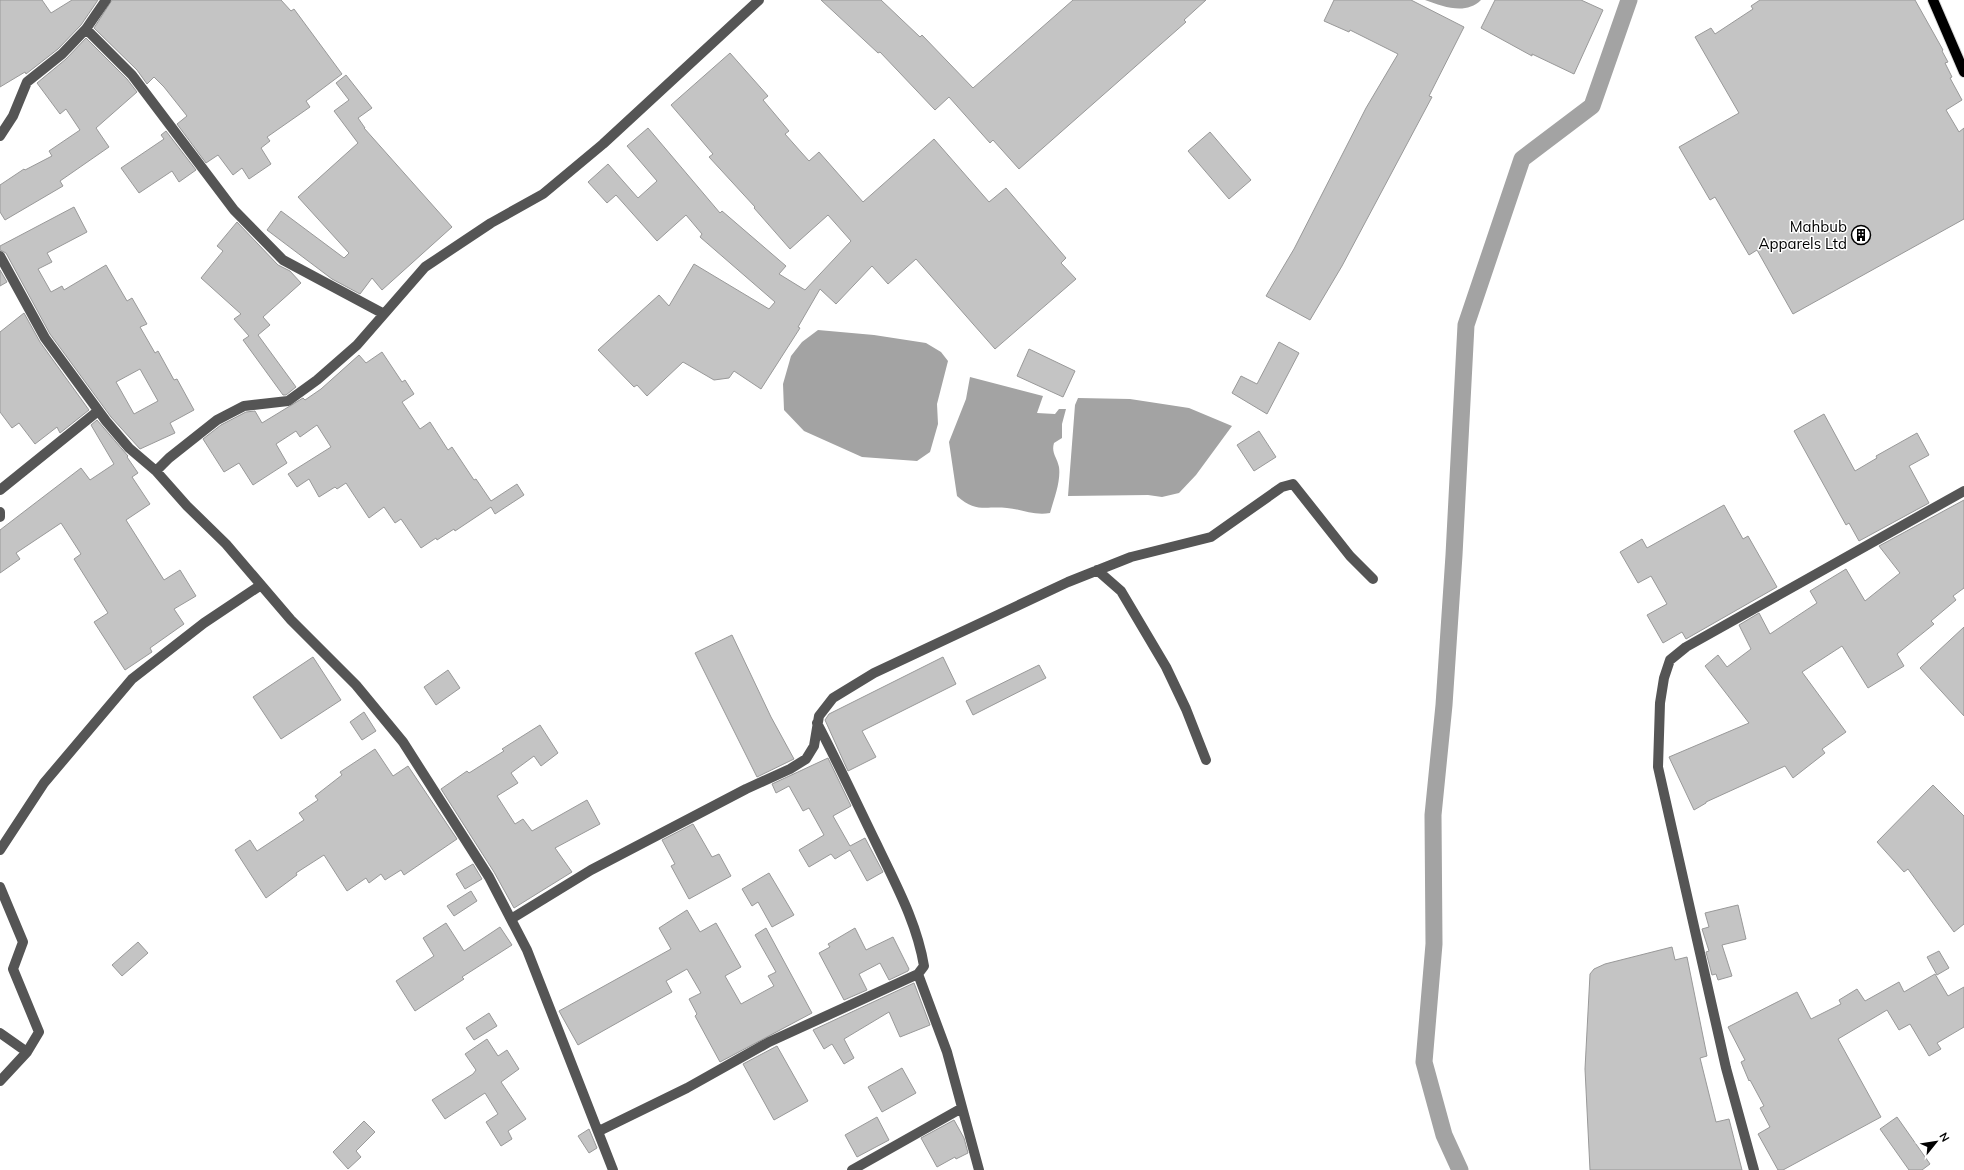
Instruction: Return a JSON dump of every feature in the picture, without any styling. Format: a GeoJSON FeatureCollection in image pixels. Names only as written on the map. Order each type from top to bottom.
{"type":"FeatureCollection","features":[{"type":"Feature","properties":{"kind":"main road"},"geometry":{"type":"LineString","coordinates":[[1934,0],[1964,72]]}},
{"type":"Feature","properties":{"kind":"street"},"geometry":{"type":"LineString","coordinates":[[0,136],[13,116],[27,82],[62,54],[86,29],[106,0]]}},
{"type":"Feature","properties":{"kind":"street"},"geometry":{"type":"LineString","coordinates":[[156,471],[169,458],[217,420],[244,406],[288,401],[317,380],[356,345],[425,267],[491,223],[544,194],[603,144],[759,0]]}},
{"type":"Feature","properties":{"kind":"street"},"geometry":{"type":"LineString","coordinates":[[86,29],[132,76],[234,210],[283,260],[384,314]]}},
{"type":"Feature","properties":{"kind":"street"},"geometry":{"type":"LineString","coordinates":[[0,256],[45,338],[98,411],[129,448],[156,471],[187,506],[226,544],[291,620],[356,685],[403,742],[489,876],[527,950],[613,1170]]}},
{"type":"Feature","properties":{"kind":"street"},"geometry":{"type":"LineString","coordinates":[[0,490],[98,411]]}},
{"type":"Feature","properties":{"kind":"street"},"geometry":{"type":"LineString","coordinates":[[511,919],[591,870],[806,759],[814,746],[819,716],[833,698],[874,673],[935,646],[1019,604],[1097,570],[1131,557],[1212,537],[1282,487],[1293,484],[1345,550],[1373,579]]}},
{"type":"Feature","properties":{"kind":"street"},"geometry":{"type":"LineString","coordinates":[[1754,1170],[1726,1068],[1658,767],[1660,703],[1664,678],[1670,660],[1686,647],[1964,491]]}},
{"type":"Feature","properties":{"kind":"street"},"geometry":{"type":"LineString","coordinates":[[0,512],[0,517]]}},
{"type":"Feature","properties":{"kind":"street"},"geometry":{"type":"LineString","coordinates":[[1097,570],[1122,591],[1166,667],[1186,708],[1206,760]]}},
{"type":"Feature","properties":{"kind":"street"},"geometry":{"type":"LineString","coordinates":[[0,850],[44,783],[132,679],[204,623],[260,585]]}},
{"type":"Feature","properties":{"kind":"street"},"geometry":{"type":"LineString","coordinates":[[599,1131],[687,1088],[769,1042],[918,974],[924,966],[920,945],[907,908],[850,786],[817,723]]}},
{"type":"Feature","properties":{"kind":"street"},"geometry":{"type":"LineString","coordinates":[[0,887],[23,942],[13,969],[39,1032],[27,1052],[0,1081]]}},
{"type":"Feature","properties":{"kind":"street"},"geometry":{"type":"LineString","coordinates":[[918,974],[947,1052],[979,1170]]}},
{"type":"Feature","properties":{"kind":"street"},"geometry":{"type":"LineString","coordinates":[[0,1034],[27,1052]]}},
{"type":"Feature","properties":{"kind":"street"},"geometry":{"type":"LineString","coordinates":[[852,1170],[962,1108]]}},
{"type":"Feature","properties":{"kind":"shaded area"},"geometry":{"type":"Polygon","coordinates":[[[1425,0],[1481,0],[1475,5],[1469,7],[1454,8],[1425,0]]]}},
{"type":"Feature","properties":{"kind":"shaded area"},"geometry":{"type":"Polygon","coordinates":[[[818,330],[874,335],[926,343],[941,352],[948,361],[937,404],[938,424],[930,452],[917,461],[862,457],[804,431],[784,410],[783,384],[791,356],[802,342],[818,330]]]}},
{"type":"Feature","properties":{"kind":"shaded area"},"geometry":{"type":"Polygon","coordinates":[[[970,377],[1043,396],[1037,413],[1055,414],[1059,409],[1066,409],[1062,424],[1062,438],[1054,443],[1053,446],[1059,467],[1059,478],[1050,513],[1039,514],[1007,508],[980,508],[970,505],[957,496],[949,442],[966,399],[970,377]]]}},
{"type":"Feature","properties":{"kind":"shaded area"},"geometry":{"type":"Polygon","coordinates":[[[1078,398],[1130,399],[1189,408],[1232,426],[1196,475],[1179,493],[1162,497],[1148,495],[1068,496],[1075,405],[1078,398]]]}},
{"type":"Feature","properties":{"kind":"building"},"geometry":{"type":"Polygon","coordinates":[[[0,0],[42,0],[51,13],[72,0],[98,0],[81,25],[58,49],[26,74],[25,72],[0,87],[0,0]]]}},
{"type":"Feature","properties":{"kind":"building"},"geometry":{"type":"Polygon","coordinates":[[[112,0],[281,0],[291,11],[294,9],[342,74],[306,101],[310,107],[267,137],[270,141],[261,148],[271,164],[249,179],[242,168],[233,175],[218,155],[206,163],[177,124],[187,116],[164,87],[154,77],[147,84],[137,70],[94,28],[112,0]]]}},
{"type":"Feature","properties":{"kind":"building"},"geometry":{"type":"Polygon","coordinates":[[[821,0],[881,0],[920,37],[922,35],[973,88],[1073,0],[1206,0],[1184,20],[1186,22],[1019,169],[993,140],[990,143],[949,97],[935,110],[880,52],[878,53],[821,0]]]}},
{"type":"Feature","properties":{"kind":"building"},"geometry":{"type":"Polygon","coordinates":[[[1334,0],[1411,0],[1464,27],[1429,96],[1432,97],[1342,266],[1310,320],[1266,296],[1294,249],[1366,108],[1398,54],[1350,30],[1349,32],[1324,21],[1334,0]]]}},
{"type":"Feature","properties":{"kind":"building"},"geometry":{"type":"Polygon","coordinates":[[[1495,0],[1581,0],[1603,10],[1574,74],[1532,54],[1532,56],[1481,28],[1495,0]]]}},
{"type":"Feature","properties":{"kind":"building"},"geometry":{"type":"Polygon","coordinates":[[[1760,0],[1915,0],[1943,50],[1942,51],[1948,62],[1945,63],[1952,77],[1950,78],[1962,100],[1946,110],[1959,132],[1964,128],[1964,219],[1793,314],[1757,250],[1749,255],[1715,197],[1710,200],[1679,147],[1739,113],[1695,37],[1711,28],[1715,34],[1753,9],[1751,6],[1760,0]]]}},
{"type":"Feature","properties":{"kind":"building"},"geometry":{"type":"Polygon","coordinates":[[[86,38],[127,79],[137,92],[96,128],[109,147],[60,181],[63,186],[5,220],[0,212],[0,185],[24,169],[25,170],[52,156],[49,151],[80,130],[66,109],[60,114],[37,83],[66,59],[86,38]]]}},
{"type":"Feature","properties":{"kind":"building"},"geometry":{"type":"Polygon","coordinates":[[[730,53],[768,96],[763,100],[789,131],[785,134],[809,161],[819,152],[863,202],[934,139],[989,202],[1006,188],[1066,258],[1061,263],[1076,279],[995,349],[916,259],[888,284],[872,266],[836,304],[820,289],[798,327],[800,328],[761,389],[734,371],[729,378],[714,380],[683,362],[647,396],[637,385],[634,387],[598,350],[659,295],[669,306],[694,264],[769,309],[775,302],[700,237],[702,234],[686,215],[657,241],[616,195],[607,203],[588,182],[608,164],[638,198],[657,181],[627,146],[648,128],[720,213],[722,211],[786,266],[779,274],[805,290],[851,241],[828,215],[790,249],[754,208],[755,207],[709,157],[713,154],[671,105],[730,53]]]}},
{"type":"Feature","properties":{"kind":"building"},"geometry":{"type":"Polygon","coordinates":[[[346,75],[372,108],[358,118],[364,128],[452,227],[382,290],[372,278],[360,294],[332,279],[267,230],[281,211],[344,258],[349,253],[298,197],[358,143],[334,111],[349,100],[336,83],[346,75]]]}},
{"type":"Feature","properties":{"kind":"building"},"geometry":{"type":"Polygon","coordinates":[[[166,131],[196,170],[179,182],[172,171],[139,193],[121,168],[164,139],[161,135],[166,131]]]}},
{"type":"Feature","properties":{"kind":"building"},"geometry":{"type":"Polygon","coordinates":[[[1210,132],[1251,180],[1229,199],[1188,151],[1210,132]]]}},
{"type":"Feature","properties":{"kind":"building"},"geometry":{"type":"Polygon","coordinates":[[[74,207],[87,232],[47,253],[52,262],[38,269],[51,292],[62,286],[64,290],[106,265],[127,301],[132,298],[147,324],[140,327],[155,353],[158,351],[174,380],[177,379],[194,410],[170,423],[175,433],[140,449],[111,417],[50,334],[6,253],[0,250],[0,246],[74,207]],[[140,369],[116,382],[134,414],[158,401],[140,369]]]}},
{"type":"Feature","properties":{"kind":"building"},"geometry":{"type":"Polygon","coordinates":[[[237,222],[278,265],[290,271],[301,283],[263,317],[270,325],[258,335],[296,387],[286,395],[283,395],[243,340],[249,336],[234,319],[241,314],[201,278],[223,251],[217,246],[237,222]]]}},
{"type":"Feature","properties":{"kind":"building"},"geometry":{"type":"Polygon","coordinates":[[[0,270],[7,282],[0,286],[0,270]]]}},
{"type":"Feature","properties":{"kind":"building"},"geometry":{"type":"Polygon","coordinates":[[[24,313],[40,342],[89,410],[60,433],[57,427],[35,444],[19,423],[12,428],[0,412],[0,332],[24,313]]]}},
{"type":"Feature","properties":{"kind":"building"},"geometry":{"type":"Polygon","coordinates":[[[1279,342],[1299,353],[1267,414],[1232,393],[1241,376],[1257,384],[1279,342]]]}},
{"type":"Feature","properties":{"kind":"building"},"geometry":{"type":"Polygon","coordinates":[[[1029,349],[1075,371],[1063,397],[1017,376],[1029,349]]]}},
{"type":"Feature","properties":{"kind":"building"},"geometry":{"type":"Polygon","coordinates":[[[382,352],[402,382],[405,380],[414,394],[402,402],[420,429],[430,422],[448,450],[452,447],[474,480],[476,479],[491,501],[517,484],[524,495],[495,514],[491,507],[455,531],[454,529],[421,548],[401,519],[395,523],[384,507],[369,518],[346,483],[337,489],[335,487],[319,497],[309,479],[297,487],[288,474],[331,447],[317,425],[300,437],[296,431],[276,444],[287,463],[253,485],[239,463],[224,472],[203,439],[221,425],[246,412],[255,411],[262,423],[303,398],[305,400],[321,389],[359,355],[366,363],[382,352]]]}},
{"type":"Feature","properties":{"kind":"building"},"geometry":{"type":"Polygon","coordinates":[[[1824,414],[1855,471],[1877,458],[1876,456],[1917,433],[1929,455],[1909,466],[1929,503],[1859,541],[1849,523],[1846,525],[1794,431],[1824,414]]]}},
{"type":"Feature","properties":{"kind":"building"},"geometry":{"type":"Polygon","coordinates":[[[97,420],[128,456],[127,457],[138,473],[132,477],[150,504],[126,520],[164,580],[180,570],[196,596],[174,609],[184,624],[150,648],[152,652],[125,670],[94,622],[108,613],[74,559],[81,554],[61,523],[16,553],[20,559],[0,573],[0,530],[81,468],[90,480],[114,464],[91,425],[97,420]]]}},
{"type":"Feature","properties":{"kind":"building"},"geometry":{"type":"Polygon","coordinates":[[[1259,431],[1276,457],[1254,471],[1237,445],[1259,431]]]}},
{"type":"Feature","properties":{"kind":"building"},"geometry":{"type":"Polygon","coordinates":[[[1964,500],[1964,588],[1953,596],[1956,600],[1931,621],[1934,624],[1897,654],[1904,666],[1868,688],[1842,646],[1802,672],[1846,732],[1822,749],[1825,753],[1793,778],[1785,766],[1706,802],[1694,810],[1669,757],[1749,723],[1705,666],[1718,655],[1727,667],[1751,649],[1739,625],[1759,613],[1770,634],[1817,603],[1810,591],[1846,569],[1865,601],[1900,573],[1879,546],[1964,500]]]}},
{"type":"Feature","properties":{"kind":"building"},"geometry":{"type":"Polygon","coordinates":[[[1724,505],[1743,539],[1748,536],[1777,587],[1686,639],[1682,632],[1663,643],[1647,615],[1667,604],[1651,576],[1638,583],[1620,552],[1642,539],[1647,548],[1724,505]]]}},
{"type":"Feature","properties":{"kind":"building"},"geometry":{"type":"Polygon","coordinates":[[[1964,627],[1964,716],[1920,668],[1964,627]]]}},
{"type":"Feature","properties":{"kind":"building"},"geometry":{"type":"Polygon","coordinates":[[[732,635],[771,717],[794,759],[757,777],[695,653],[732,635]]]}},
{"type":"Feature","properties":{"kind":"building"},"geometry":{"type":"Polygon","coordinates":[[[313,657],[341,700],[281,739],[253,697],[313,657]]]}},
{"type":"Feature","properties":{"kind":"building"},"geometry":{"type":"Polygon","coordinates":[[[943,657],[956,684],[862,731],[876,757],[848,771],[825,720],[829,714],[943,657]]]}},
{"type":"Feature","properties":{"kind":"building"},"geometry":{"type":"Polygon","coordinates":[[[1039,665],[1046,678],[973,715],[966,701],[1039,665]]]}},
{"type":"Feature","properties":{"kind":"building"},"geometry":{"type":"Polygon","coordinates":[[[448,670],[460,688],[436,705],[424,687],[448,670]]]}},
{"type":"Feature","properties":{"kind":"building"},"geometry":{"type":"Polygon","coordinates":[[[364,712],[376,731],[362,740],[350,722],[364,712]]]}},
{"type":"Feature","properties":{"kind":"building"},"geometry":{"type":"Polygon","coordinates":[[[540,725],[558,753],[541,766],[534,756],[511,773],[518,783],[497,796],[515,824],[523,819],[532,831],[587,800],[600,824],[555,848],[572,872],[514,908],[494,872],[441,789],[467,771],[469,773],[504,751],[502,749],[540,725]]]}},
{"type":"Feature","properties":{"kind":"building"},"geometry":{"type":"Polygon","coordinates":[[[375,749],[393,776],[408,766],[457,839],[404,875],[401,870],[385,880],[381,874],[369,883],[366,878],[347,891],[324,855],[296,873],[297,875],[266,898],[235,850],[250,840],[257,851],[304,820],[299,813],[318,800],[315,796],[342,775],[340,772],[375,749]]]}},
{"type":"Feature","properties":{"kind":"building"},"geometry":{"type":"Polygon","coordinates":[[[828,758],[851,806],[833,816],[850,846],[865,838],[883,872],[867,881],[850,850],[835,859],[831,854],[809,867],[799,850],[824,835],[809,808],[803,811],[789,786],[776,793],[772,784],[828,758]]]}},
{"type":"Feature","properties":{"kind":"building"},"geometry":{"type":"Polygon","coordinates":[[[1933,785],[1964,816],[1964,924],[1954,932],[1908,869],[1904,872],[1877,842],[1933,785]]]}},
{"type":"Feature","properties":{"kind":"building"},"geometry":{"type":"Polygon","coordinates":[[[693,824],[712,857],[719,854],[731,876],[689,899],[671,866],[675,864],[662,840],[693,824]]]}},
{"type":"Feature","properties":{"kind":"building"},"geometry":{"type":"Polygon","coordinates":[[[473,864],[482,879],[465,889],[456,874],[473,864]]]}},
{"type":"Feature","properties":{"kind":"building"},"geometry":{"type":"Polygon","coordinates":[[[769,873],[794,915],[772,927],[758,902],[752,906],[742,889],[769,873]]]}},
{"type":"Feature","properties":{"kind":"building"},"geometry":{"type":"Polygon","coordinates":[[[471,891],[477,901],[454,916],[447,906],[471,891]]]}},
{"type":"Feature","properties":{"kind":"building"},"geometry":{"type":"Polygon","coordinates":[[[1738,905],[1746,939],[1722,945],[1732,976],[1718,980],[1716,974],[1712,975],[1706,952],[1709,951],[1702,929],[1709,927],[1705,913],[1738,905]]]}},
{"type":"Feature","properties":{"kind":"building"},"geometry":{"type":"Polygon","coordinates":[[[687,910],[700,932],[716,923],[741,967],[725,976],[741,1004],[774,986],[768,976],[776,972],[755,935],[766,928],[812,1013],[720,1062],[695,1016],[697,1014],[689,999],[701,993],[687,969],[666,981],[672,992],[578,1045],[559,1011],[671,949],[659,928],[687,910]]]}},
{"type":"Feature","properties":{"kind":"building"},"geometry":{"type":"Polygon","coordinates":[[[446,923],[464,951],[500,927],[512,945],[462,977],[464,979],[415,1011],[396,981],[434,956],[423,938],[446,923]]]}},
{"type":"Feature","properties":{"kind":"building"},"geometry":{"type":"Polygon","coordinates":[[[855,928],[866,950],[893,937],[909,969],[908,971],[889,980],[880,963],[859,974],[867,990],[844,1000],[819,953],[830,947],[828,944],[855,928]]]}},
{"type":"Feature","properties":{"kind":"building"},"geometry":{"type":"Polygon","coordinates":[[[138,942],[148,953],[122,976],[112,965],[138,942]]]}},
{"type":"Feature","properties":{"kind":"building"},"geometry":{"type":"Polygon","coordinates":[[[1672,947],[1675,960],[1687,957],[1707,1056],[1700,1058],[1716,1122],[1729,1119],[1742,1170],[1590,1170],[1585,1069],[1590,974],[1594,969],[1605,964],[1672,947]]]}},
{"type":"Feature","properties":{"kind":"building"},"geometry":{"type":"Polygon","coordinates":[[[1939,951],[1949,968],[1937,975],[1927,957],[1939,951]]]}},
{"type":"Feature","properties":{"kind":"building"},"geometry":{"type":"Polygon","coordinates":[[[1935,974],[1948,996],[1964,987],[1964,1027],[1937,1043],[1941,1049],[1929,1056],[1910,1024],[1899,1030],[1887,1010],[1838,1039],[1881,1117],[1783,1170],[1778,1170],[1758,1134],[1770,1127],[1760,1108],[1764,1106],[1750,1080],[1749,1081],[1741,1062],[1745,1060],[1728,1027],[1797,992],[1811,1019],[1841,1004],[1839,1000],[1857,989],[1865,1001],[1899,982],[1904,992],[1935,974]]]}},
{"type":"Feature","properties":{"kind":"building"},"geometry":{"type":"Polygon","coordinates":[[[914,983],[930,1025],[900,1037],[889,1012],[844,1039],[854,1058],[844,1064],[832,1044],[824,1049],[813,1030],[914,983]]]}},
{"type":"Feature","properties":{"kind":"building"},"geometry":{"type":"Polygon","coordinates":[[[489,1013],[497,1026],[474,1040],[466,1028],[489,1013]]]}},
{"type":"Feature","properties":{"kind":"building"},"geometry":{"type":"Polygon","coordinates":[[[487,1039],[498,1056],[507,1050],[519,1069],[501,1082],[526,1119],[508,1131],[512,1139],[501,1146],[486,1122],[498,1114],[485,1093],[445,1119],[432,1100],[473,1074],[476,1070],[465,1054],[487,1039]]]}},
{"type":"Feature","properties":{"kind":"building"},"geometry":{"type":"Polygon","coordinates":[[[777,1046],[808,1101],[774,1120],[743,1064],[777,1046]]]}},
{"type":"Feature","properties":{"kind":"building"},"geometry":{"type":"Polygon","coordinates":[[[902,1068],[916,1093],[882,1112],[868,1087],[902,1068]]]}},
{"type":"Feature","properties":{"kind":"building"},"geometry":{"type":"Polygon","coordinates":[[[877,1117],[889,1140],[857,1157],[845,1135],[877,1117]]]}},
{"type":"Feature","properties":{"kind":"building"},"geometry":{"type":"Polygon","coordinates":[[[1897,1117],[1930,1164],[1922,1170],[1909,1170],[1880,1129],[1897,1117]]]}},
{"type":"Feature","properties":{"kind":"building"},"geometry":{"type":"Polygon","coordinates":[[[954,1120],[964,1138],[968,1153],[956,1159],[955,1157],[937,1167],[921,1138],[954,1120]]]}},
{"type":"Feature","properties":{"kind":"building"},"geometry":{"type":"Polygon","coordinates":[[[364,1121],[375,1132],[356,1151],[361,1157],[348,1169],[333,1152],[364,1121]]]}},
{"type":"Feature","properties":{"kind":"building"},"geometry":{"type":"Polygon","coordinates":[[[589,1129],[597,1148],[589,1153],[578,1136],[589,1129]]]}},
{"type":"Feature","properties":{"kind":"waterway"},"geometry":{"type":"LineString","coordinates":[[1460,1170],[1444,1135],[1424,1062],[1434,944],[1433,815],[1444,705],[1454,555],[1466,325],[1522,159],[1592,106],[1629,0]]}},
{"type":"Feature","properties":{"kind":"place","name":"Mahbub Apparels Ltd"},"geometry":{"type":"Point","coordinates":[1861,235]}}]}
